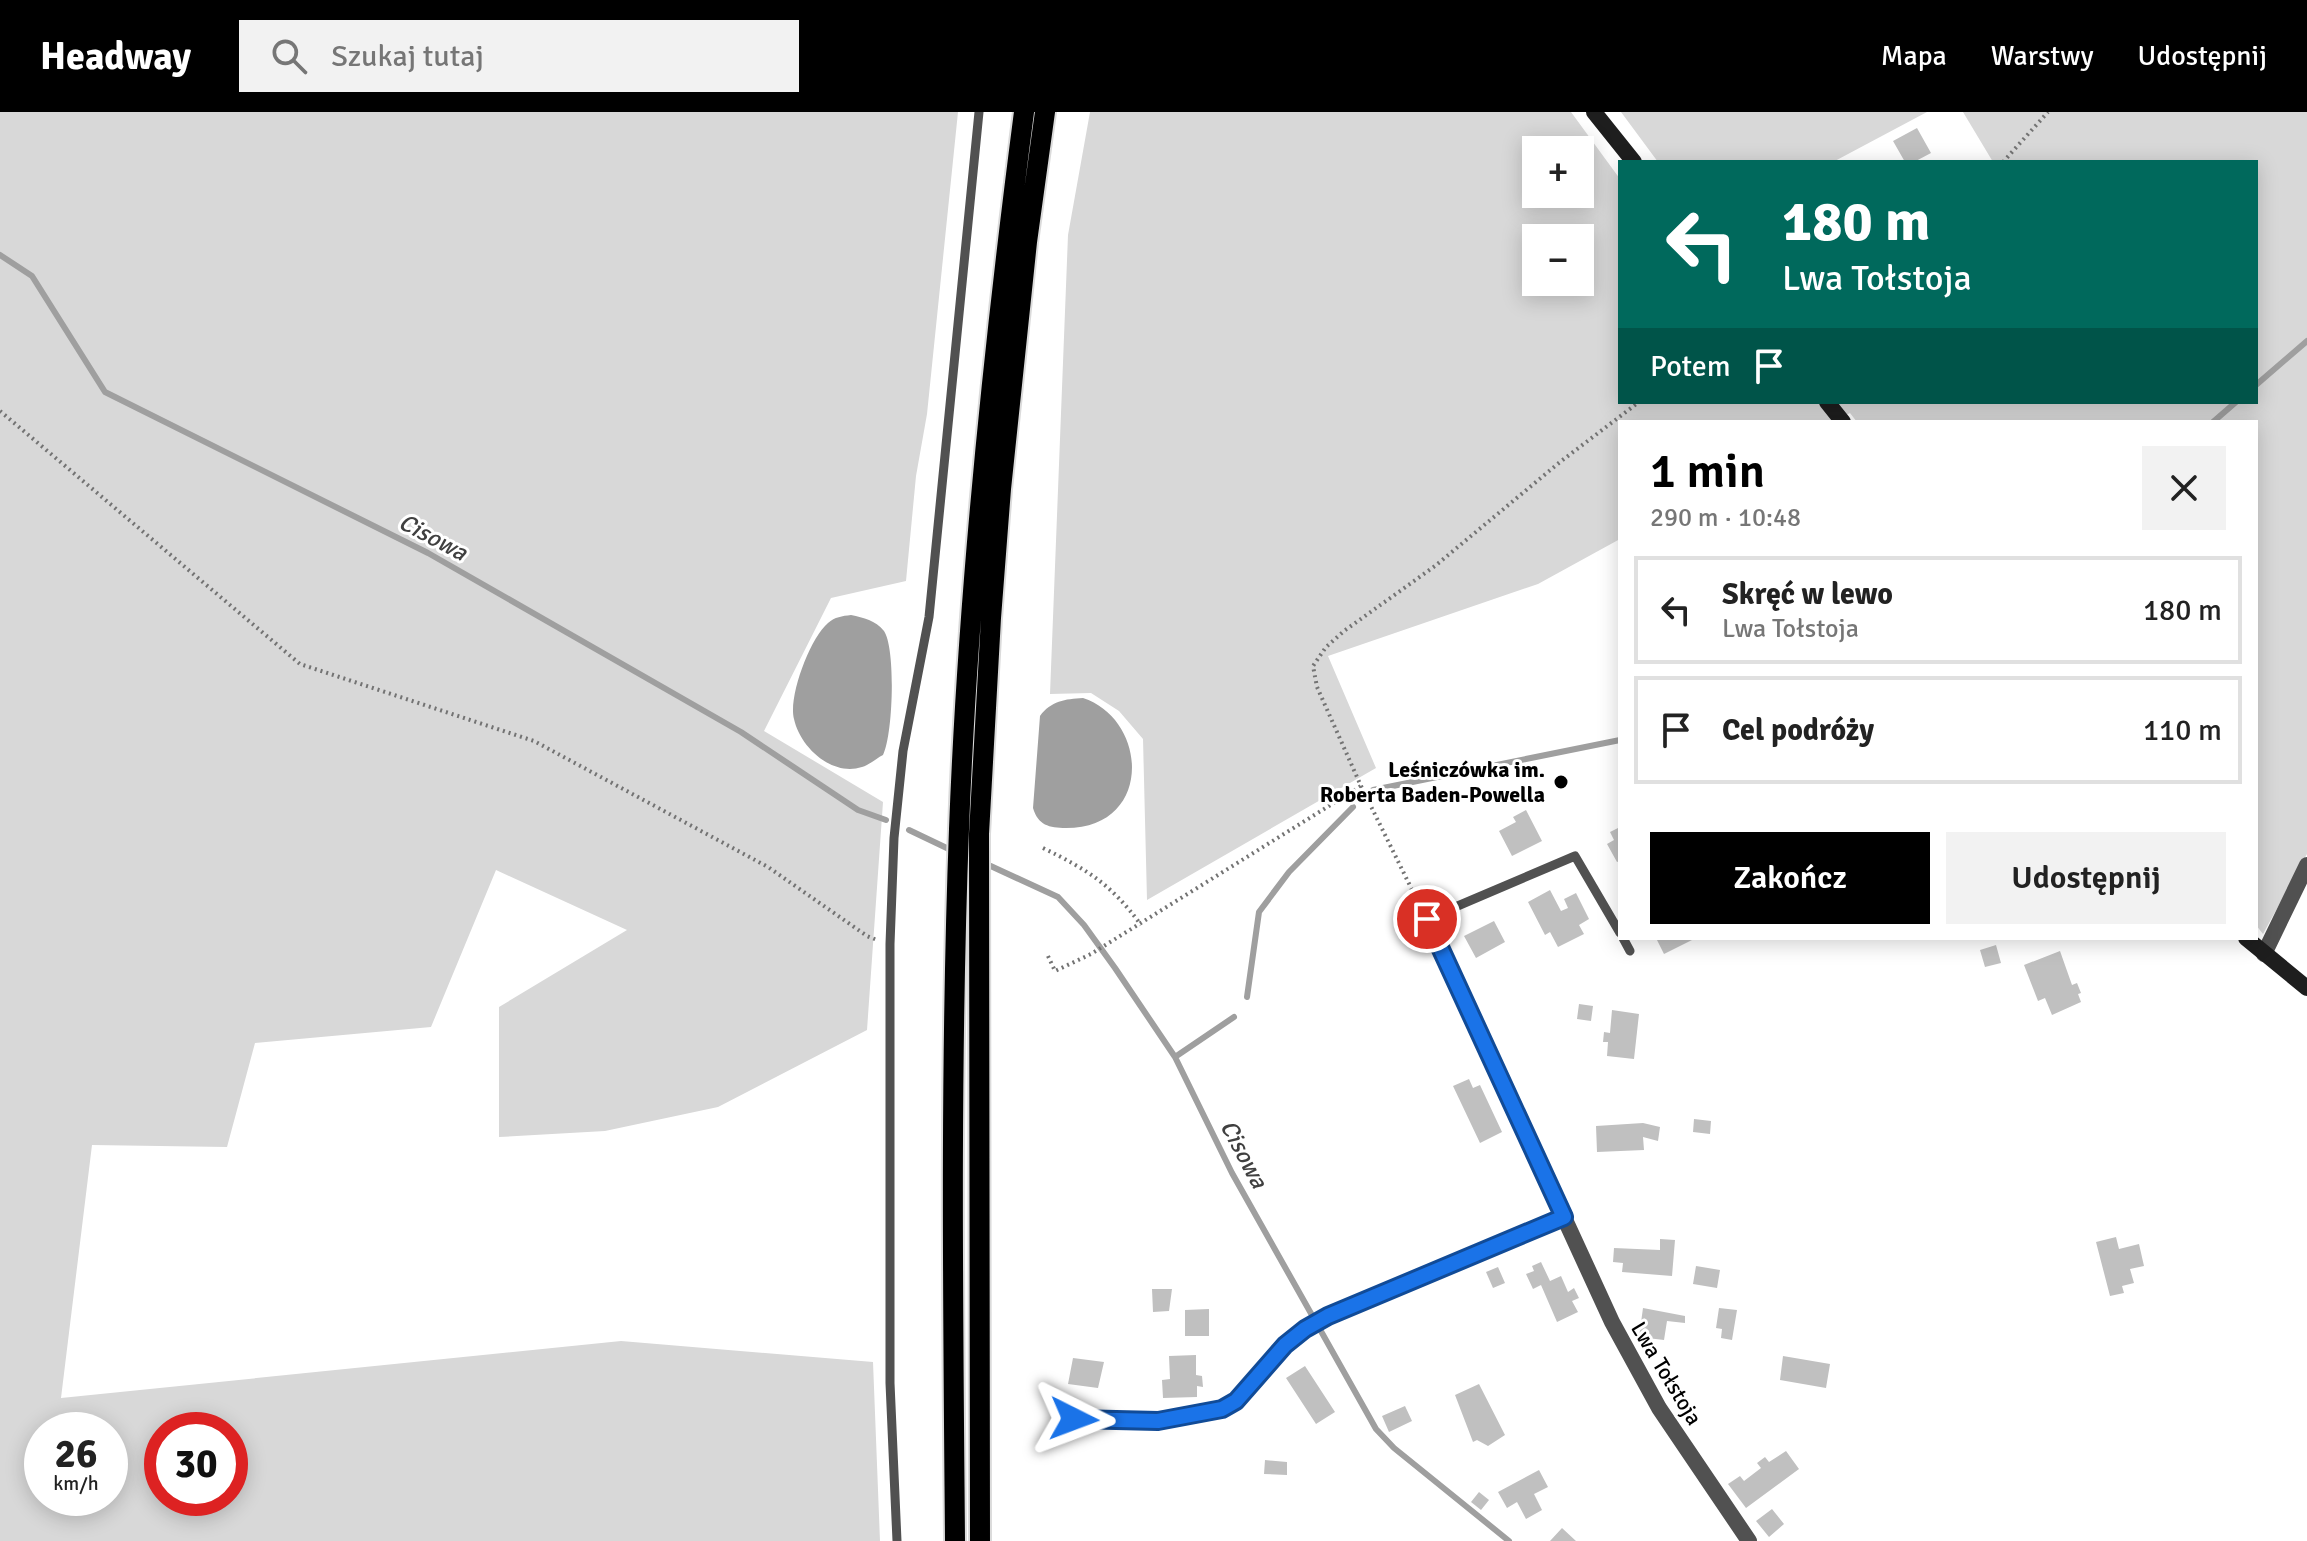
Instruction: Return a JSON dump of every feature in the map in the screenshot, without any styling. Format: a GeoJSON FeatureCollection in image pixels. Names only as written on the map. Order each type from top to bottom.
{"type":"FeatureCollection","features":[{"type":"Feature","properties":{"kind":"main road"},"geometry":{"type":"LineString","coordinates":[[980,1541],[978,1055],[981,934],[959,826],[978,528],[1007,243],[1024,112]]}},
{"type":"Feature","properties":{"kind":"main road"},"geometry":{"type":"LineString","coordinates":[[955,1541],[952,1154],[967,877],[979,834],[1001,489],[1027,242],[1045,112]]}},
{"type":"Feature","properties":{"kind":"street"},"geometry":{"type":"LineString","coordinates":[[1594,112],[1632,160]]}},
{"type":"Feature","properties":{"kind":"street"},"geometry":{"type":"LineString","coordinates":[[1829,404],[1841,420]]}},
{"type":"Feature","properties":{"kind":"street"},"geometry":{"type":"LineString","coordinates":[[2264,954],[2307,865]]}},
{"type":"Feature","properties":{"kind":"street","name":"Lwa Tołstoja"},"geometry":{"type":"LineString","coordinates":[[1427,919],[1612,1322],[1659,1408],[1749,1541]]}},
{"type":"Feature","properties":{"kind":"street"},"geometry":{"type":"LineString","coordinates":[[2248,940],[2307,988]]}},
{"type":"Feature","properties":{"kind":"street"},"geometry":{"type":"LineString","coordinates":[[1074,1419],[1158,1421],[1222,1409],[1236,1401],[1285,1345],[1328,1316],[1564,1217]]}},
{"type":"Feature","properties":{"kind":"lane"},"geometry":{"type":"LineString","coordinates":[[897,1541],[890,1383],[890,944],[894,838],[902,766],[929,617],[979,112]]}},
{"type":"Feature","properties":{"kind":"lane"},"geometry":{"type":"LineString","coordinates":[[1427,919],[1575,856],[1618,931]]}},
{"type":"Feature","properties":{"kind":"lane"},"geometry":{"type":"LineString","coordinates":[[1623,940],[1630,951]]}},
{"type":"Feature","properties":{"kind":"path"},"geometry":{"type":"LineString","coordinates":[[2005,160],[2048,112]]}},
{"type":"Feature","properties":{"kind":"path"},"geometry":{"type":"LineString","coordinates":[[1427,919],[1361,786],[1317,687],[1313,666],[1326,647],[1435,566],[1560,462],[1636,404]]}},
{"type":"Feature","properties":{"kind":"path"},"geometry":{"type":"LineString","coordinates":[[0,411],[300,664],[534,741],[768,867],[867,936],[890,944]]}},
{"type":"Feature","properties":{"kind":"path"},"geometry":{"type":"LineString","coordinates":[[1048,956],[1055,971],[1091,954],[1361,786]]}},
{"type":"Feature","properties":{"kind":"path"},"geometry":{"type":"LineString","coordinates":[[1043,848],[1092,873],[1115,893],[1141,925]]}},
{"type":"Feature","properties":{"kind":"shaded area"},"geometry":{"type":"Polygon","coordinates":[[[0,112],[958,112],[927,414],[916,476],[906,581],[831,598],[764,731],[883,802],[867,1030],[718,1107],[605,1131],[499,1137],[499,1007],[627,930],[496,870],[431,1027],[255,1043],[227,1147],[92,1145],[61,1398],[621,1341],[873,1362],[880,1541],[0,1541],[0,112]]]}},
{"type":"Feature","properties":{"kind":"shaded area"},"geometry":{"type":"Polygon","coordinates":[[[1090,112],[1571,112],[1589,136],[1522,136],[1522,208],[1594,208],[1594,143],[1618,176],[1618,404],[2258,404],[2258,160],[1992,160],[1963,112],[2307,112],[2307,854],[2263,934],[2258,928],[2258,420],[1855,420],[1850,413],[1836,420],[1618,420],[1618,540],[1538,584],[1328,656],[1376,768],[1147,900],[1143,739],[1119,711],[1091,693],[1050,694],[1068,235],[1090,112]]]}},
{"type":"Feature","properties":{"kind":"shaded area"},"geometry":{"type":"Polygon","coordinates":[[[1621,112],[1927,112],[1837,160],[1657,160],[1621,112]]]}},
{"type":"Feature","properties":{"kind":"shaded area"},"geometry":{"type":"Polygon","coordinates":[[[851,615],[865,618],[884,631],[890,655],[892,692],[889,730],[883,755],[865,766],[851,769],[829,764],[810,749],[797,730],[793,709],[797,683],[814,641],[831,621],[851,615]]]}},
{"type":"Feature","properties":{"kind":"shaded area"},"geometry":{"type":"Polygon","coordinates":[[[1083,698],[1105,710],[1120,728],[1130,749],[1132,771],[1127,793],[1115,811],[1094,823],[1066,828],[1049,826],[1041,822],[1033,808],[1040,716],[1059,702],[1083,698]]]}},
{"type":"Feature","properties":{"kind":"building"},"geometry":{"type":"Polygon","coordinates":[[[1917,128],[1931,153],[1918,160],[1904,160],[1893,141],[1917,128]]]}},
{"type":"Feature","properties":{"kind":"building"},"geometry":{"type":"Polygon","coordinates":[[[1526,810],[1542,841],[1512,856],[1499,831],[1516,822],[1513,817],[1526,810]]]}},
{"type":"Feature","properties":{"kind":"building"},"geometry":{"type":"Polygon","coordinates":[[[1618,828],[1617,862],[1607,844],[1614,840],[1610,832],[1618,828]]]}},
{"type":"Feature","properties":{"kind":"building"},"geometry":{"type":"Polygon","coordinates":[[[1550,890],[1561,911],[1568,908],[1564,899],[1576,893],[1589,919],[1579,925],[1584,934],[1558,947],[1550,932],[1545,935],[1528,902],[1550,890]]]}},
{"type":"Feature","properties":{"kind":"building"},"geometry":{"type":"Polygon","coordinates":[[[1494,921],[1505,942],[1476,958],[1464,936],[1494,921]]]}},
{"type":"Feature","properties":{"kind":"building"},"geometry":{"type":"Polygon","coordinates":[[[1657,940],[1692,940],[1664,954],[1657,940]]]}},
{"type":"Feature","properties":{"kind":"building"},"geometry":{"type":"Polygon","coordinates":[[[1996,945],[2001,963],[1985,967],[1980,950],[1996,945]]]}},
{"type":"Feature","properties":{"kind":"building"},"geometry":{"type":"Polygon","coordinates":[[[2060,951],[2072,985],[2077,983],[2081,1002],[2052,1015],[2045,998],[2038,1001],[2024,965],[2060,951]]]}},
{"type":"Feature","properties":{"kind":"building"},"geometry":{"type":"Polygon","coordinates":[[[1579,1004],[1593,1006],[1591,1021],[1577,1019],[1579,1004]]]}},
{"type":"Feature","properties":{"kind":"building"},"geometry":{"type":"Polygon","coordinates":[[[1612,1010],[1639,1014],[1634,1059],[1607,1056],[1608,1042],[1603,1042],[1604,1032],[1610,1033],[1612,1010]]]}},
{"type":"Feature","properties":{"kind":"building"},"geometry":{"type":"Polygon","coordinates":[[[1469,1079],[1473,1088],[1480,1085],[1502,1132],[1480,1143],[1453,1086],[1469,1079]]]}},
{"type":"Feature","properties":{"kind":"building"},"geometry":{"type":"Polygon","coordinates":[[[1694,1119],[1711,1121],[1710,1134],[1693,1132],[1694,1119]]]}},
{"type":"Feature","properties":{"kind":"building"},"geometry":{"type":"Polygon","coordinates":[[[1643,1123],[1660,1127],[1658,1141],[1643,1137],[1644,1150],[1597,1152],[1596,1126],[1643,1123]]]}},
{"type":"Feature","properties":{"kind":"building"},"geometry":{"type":"Polygon","coordinates":[[[2116,1237],[2119,1249],[2139,1244],[2144,1266],[2130,1269],[2134,1283],[2122,1286],[2124,1293],[2110,1296],[2096,1242],[2116,1237]]]}},
{"type":"Feature","properties":{"kind":"building"},"geometry":{"type":"Polygon","coordinates":[[[1660,1239],[1675,1240],[1672,1276],[1622,1272],[1623,1263],[1613,1262],[1614,1248],[1660,1250],[1660,1239]]]}},
{"type":"Feature","properties":{"kind":"building"},"geometry":{"type":"Polygon","coordinates":[[[1541,1262],[1550,1281],[1561,1276],[1568,1292],[1574,1288],[1579,1298],[1572,1301],[1578,1312],[1557,1322],[1541,1285],[1533,1289],[1526,1274],[1534,1271],[1532,1266],[1541,1262]]]}},
{"type":"Feature","properties":{"kind":"building"},"geometry":{"type":"Polygon","coordinates":[[[1696,1266],[1720,1270],[1717,1288],[1693,1284],[1696,1266]]]}},
{"type":"Feature","properties":{"kind":"building"},"geometry":{"type":"Polygon","coordinates":[[[1498,1267],[1505,1283],[1493,1288],[1486,1272],[1498,1267]]]}},
{"type":"Feature","properties":{"kind":"building"},"geometry":{"type":"Polygon","coordinates":[[[1152,1289],[1172,1289],[1169,1311],[1153,1312],[1152,1289]]]}},
{"type":"Feature","properties":{"kind":"building"},"geometry":{"type":"Polygon","coordinates":[[[1643,1308],[1685,1316],[1685,1323],[1667,1321],[1664,1340],[1639,1337],[1643,1308]]]}},
{"type":"Feature","properties":{"kind":"building"},"geometry":{"type":"Polygon","coordinates":[[[1719,1308],[1737,1310],[1732,1340],[1721,1338],[1722,1329],[1716,1328],[1719,1308]]]}},
{"type":"Feature","properties":{"kind":"building"},"geometry":{"type":"Polygon","coordinates":[[[1209,1309],[1209,1336],[1185,1336],[1185,1310],[1209,1309]]]}},
{"type":"Feature","properties":{"kind":"building"},"geometry":{"type":"Polygon","coordinates":[[[1196,1355],[1196,1375],[1202,1376],[1203,1387],[1197,1386],[1197,1397],[1163,1398],[1162,1380],[1170,1379],[1169,1356],[1196,1355]]]}},
{"type":"Feature","properties":{"kind":"building"},"geometry":{"type":"Polygon","coordinates":[[[1783,1356],[1830,1364],[1826,1388],[1780,1380],[1783,1356]]]}},
{"type":"Feature","properties":{"kind":"building"},"geometry":{"type":"Polygon","coordinates":[[[1073,1358],[1104,1362],[1098,1388],[1068,1384],[1073,1358]]]}},
{"type":"Feature","properties":{"kind":"building"},"geometry":{"type":"Polygon","coordinates":[[[1305,1366],[1335,1412],[1316,1424],[1286,1378],[1305,1366]]]}},
{"type":"Feature","properties":{"kind":"building"},"geometry":{"type":"Polygon","coordinates":[[[1479,1384],[1505,1435],[1488,1446],[1477,1440],[1473,1442],[1455,1395],[1479,1384]]]}},
{"type":"Feature","properties":{"kind":"building"},"geometry":{"type":"Polygon","coordinates":[[[1405,1406],[1412,1421],[1389,1432],[1382,1416],[1405,1406]]]}},
{"type":"Feature","properties":{"kind":"building"},"geometry":{"type":"Polygon","coordinates":[[[1786,1451],[1799,1469],[1746,1508],[1728,1484],[1740,1476],[1744,1481],[1761,1468],[1757,1463],[1765,1457],[1769,1462],[1786,1451]]]}},
{"type":"Feature","properties":{"kind":"building"},"geometry":{"type":"Polygon","coordinates":[[[1265,1460],[1287,1462],[1287,1475],[1264,1474],[1265,1460]]]}},
{"type":"Feature","properties":{"kind":"building"},"geometry":{"type":"Polygon","coordinates":[[[1539,1470],[1548,1487],[1534,1494],[1542,1510],[1526,1519],[1517,1502],[1507,1508],[1498,1492],[1539,1470]]]}},
{"type":"Feature","properties":{"kind":"building"},"geometry":{"type":"Polygon","coordinates":[[[1479,1492],[1489,1500],[1481,1510],[1471,1502],[1479,1492]]]}},
{"type":"Feature","properties":{"kind":"building"},"geometry":{"type":"Polygon","coordinates":[[[1772,1509],[1784,1524],[1769,1537],[1756,1521],[1772,1509]]]}},
{"type":"Feature","properties":{"kind":"building"},"geometry":{"type":"Polygon","coordinates":[[[1562,1528],[1576,1541],[1550,1541],[1562,1528]]]}},
{"type":"Feature","properties":{"kind":"waterway","name":"Cisowa"},"geometry":{"type":"LineString","coordinates":[[0,255],[32,276],[105,392],[428,553],[741,732],[858,810],[886,820]]}},
{"type":"Feature","properties":{"kind":"waterway"},"geometry":{"type":"LineString","coordinates":[[2258,383],[2307,341]]}},
{"type":"Feature","properties":{"kind":"waterway"},"geometry":{"type":"LineString","coordinates":[[2215,420],[2234,404]]}},
{"type":"Feature","properties":{"kind":"waterway"},"geometry":{"type":"LineString","coordinates":[[1373,790],[1618,740]]}},
{"type":"Feature","properties":{"kind":"waterway"},"geometry":{"type":"LineString","coordinates":[[1247,997],[1259,912],[1289,872],[1353,807]]}},
{"type":"Feature","properties":{"kind":"waterway","name":"Cisowa"},"geometry":{"type":"LineString","coordinates":[[909,830],[953,851]]}},
{"type":"Feature","properties":{"kind":"waterway","name":"Cisowa"},"geometry":{"type":"LineString","coordinates":[[982,862],[1058,897],[1084,925],[1175,1057],[1232,1173],[1376,1429],[1394,1448],[1509,1541]]}},
{"type":"Feature","properties":{"kind":"waterway"},"geometry":{"type":"LineString","coordinates":[[1175,1057],[1234,1017]]}},
{"type":"Feature","properties":{"kind":"place","name":"Leśniczówka im. Roberta Baden-Powella"},"geometry":{"type":"Point","coordinates":[1561,782]}},
{"type":"Feature","properties":{"kind":"route"},"geometry":{"type":"LineString","coordinates":[[1074,1419],[1158,1421],[1222,1409],[1236,1401],[1285,1345],[1328,1316],[1564,1217],[1427,919]]}}]}
